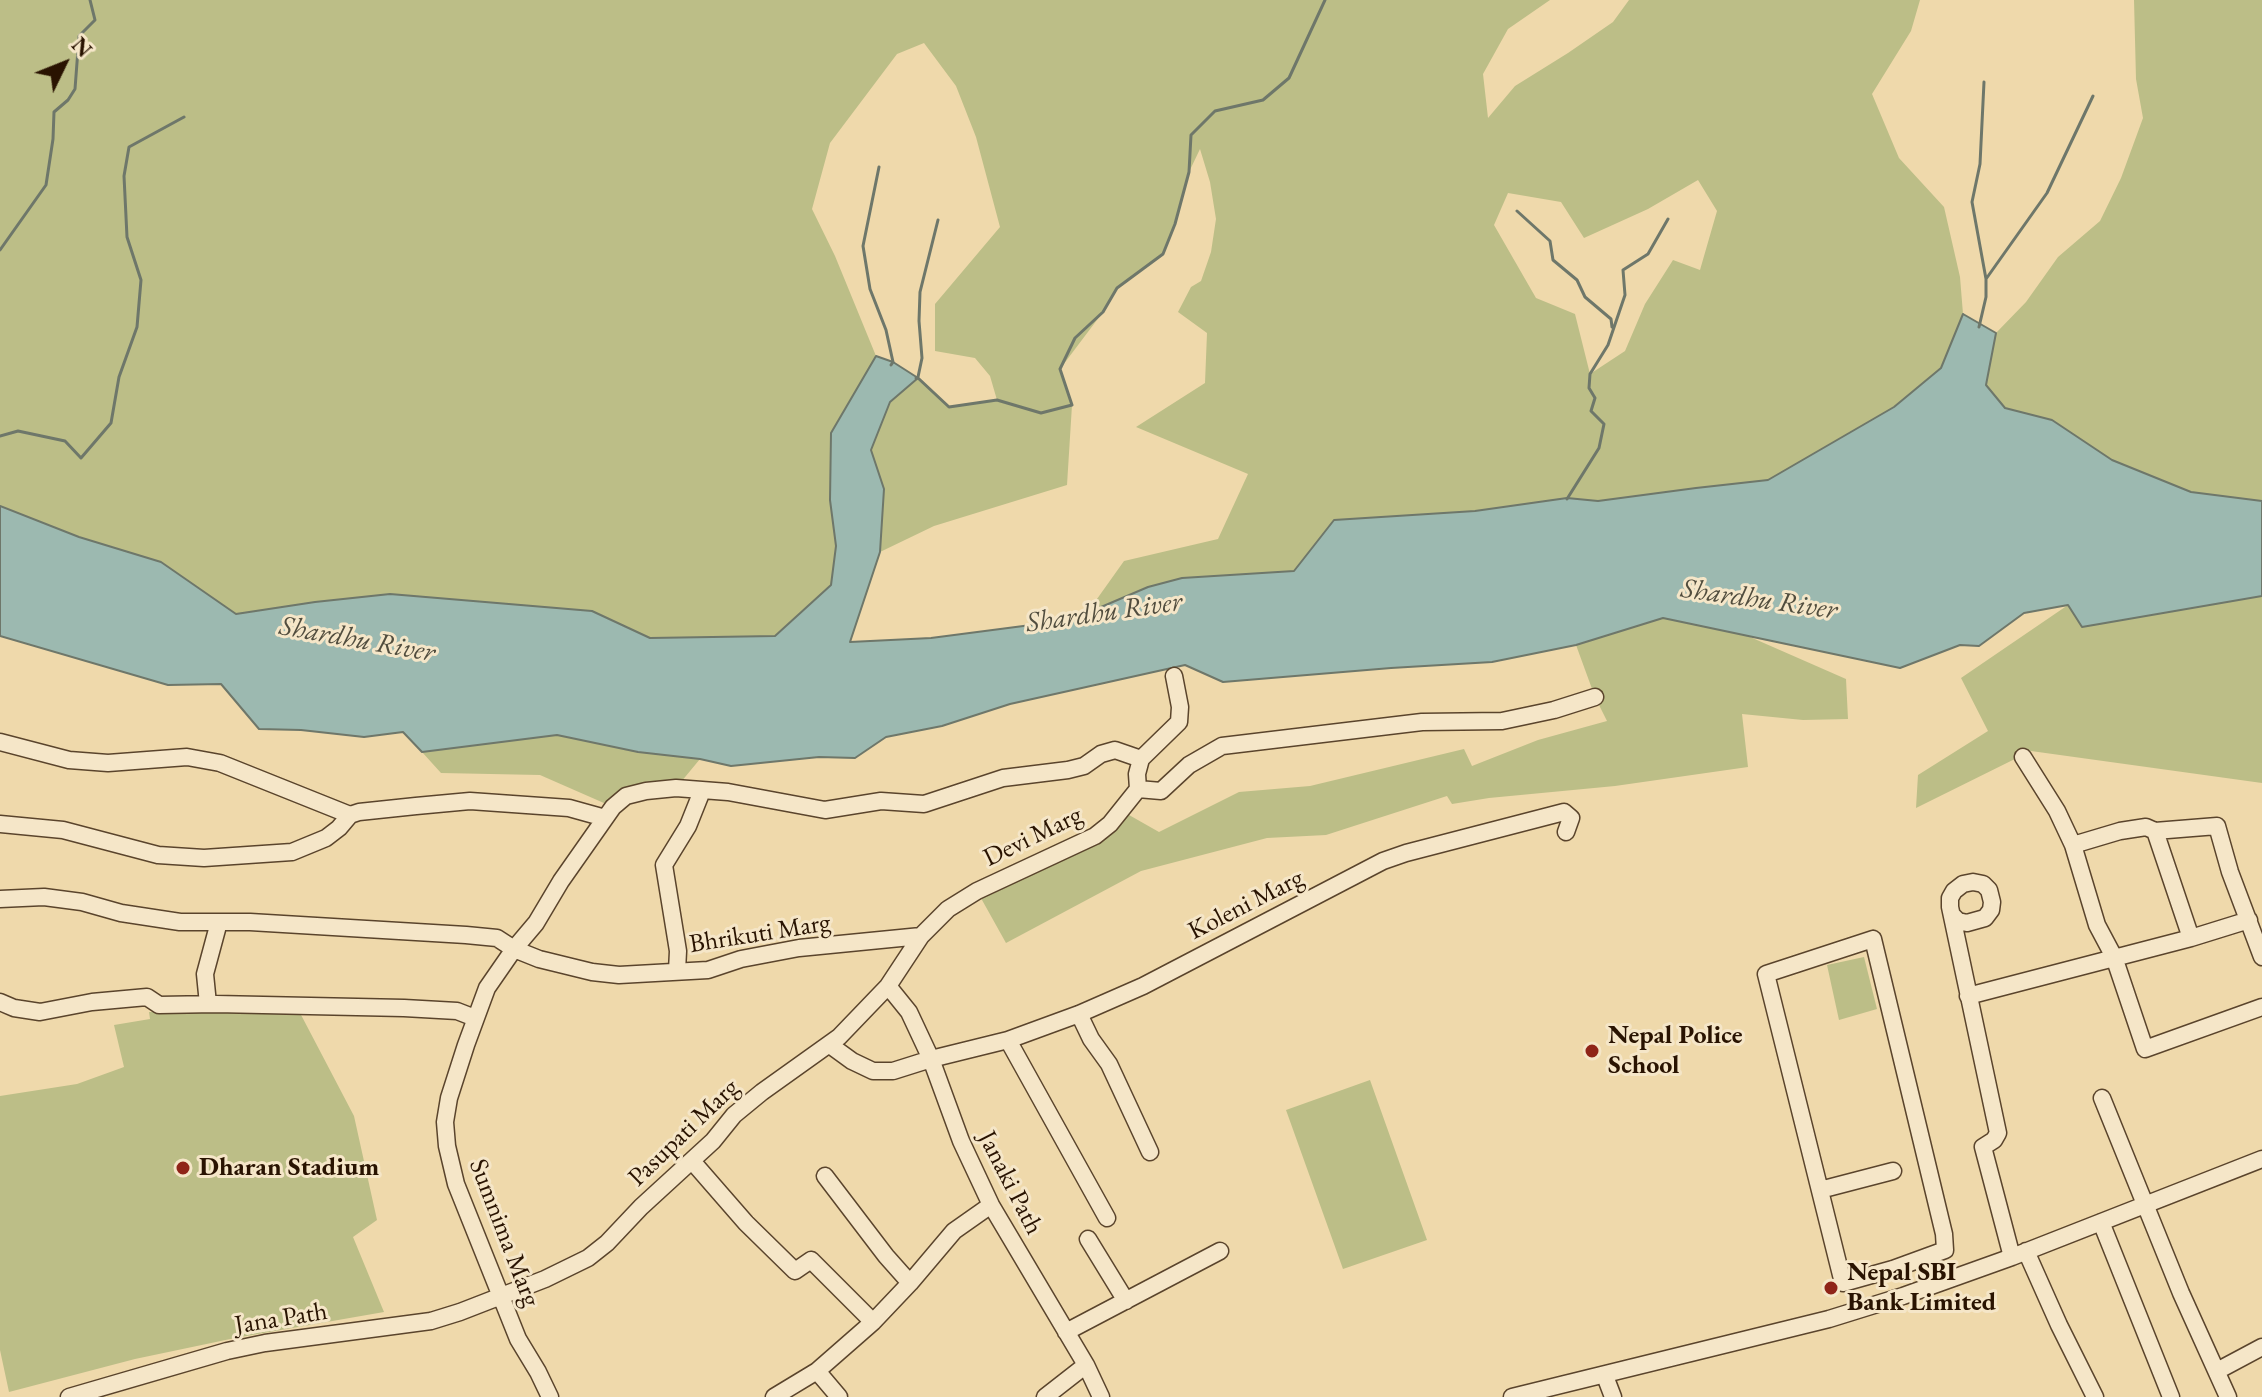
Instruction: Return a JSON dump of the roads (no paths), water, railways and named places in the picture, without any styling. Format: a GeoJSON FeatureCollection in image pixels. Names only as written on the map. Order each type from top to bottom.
{"type":"FeatureCollection","features":[{"type":"Feature","properties":{"kind":"street"},"geometry":{"type":"LineString","coordinates":[[1174,676],[1180,707],[1179,722],[1141,759],[1137,774],[1138,789],[1161,791],[1189,765],[1222,746],[1422,722],[1502,721],[1595,697]]}},
{"type":"Feature","properties":{"kind":"street"},"geometry":{"type":"LineString","coordinates":[[0,742],[69,760],[108,763],[187,757],[220,763],[350,815]]}},
{"type":"Feature","properties":{"kind":"street","name":"Sumnima Marg"},"geometry":{"type":"LineString","coordinates":[[549,1396],[518,1339],[456,1184],[445,1122],[449,1098],[487,988],[536,923],[613,807],[626,796],[676,788],[728,792],[825,810],[881,801],[924,804],[1003,778],[1084,766],[1101,754],[1115,750],[1141,759]]}},
{"type":"Feature","properties":{"kind":"street"},"geometry":{"type":"LineString","coordinates":[[2023,757],[2057,811],[2073,845],[2097,925],[2114,957],[2145,1049],[2262,1007]]}},
{"type":"Feature","properties":{"kind":"street","name":"Devi Marg"},"geometry":{"type":"LineString","coordinates":[[921,936],[948,909],[977,891],[1095,836],[1122,811],[1138,789]]}},
{"type":"Feature","properties":{"kind":"street"},"geometry":{"type":"LineString","coordinates":[[677,971],[678,951],[664,865],[688,826],[702,791]]}},
{"type":"Feature","properties":{"kind":"street"},"geometry":{"type":"LineString","coordinates":[[0,824],[63,830],[158,855],[204,858],[292,852],[326,838],[350,815],[359,812],[470,801],[569,808],[605,818]]}},
{"type":"Feature","properties":{"kind":"street","name":"Koleni Marg"},"geometry":{"type":"LineString","coordinates":[[830,1045],[873,1071],[893,1071],[1008,1040],[1143,986],[1383,861],[1564,812],[1571,818],[1566,832]]}},
{"type":"Feature","properties":{"kind":"street"},"geometry":{"type":"LineString","coordinates":[[2073,845],[2146,827],[2155,831],[2217,826],[2230,872],[2262,957]]}},
{"type":"Feature","properties":{"kind":"street"},"geometry":{"type":"LineString","coordinates":[[2155,831],[2191,938]]}},
{"type":"Feature","properties":{"kind":"street","name":"Bhrikuti Marg"},"geometry":{"type":"LineString","coordinates":[[0,899],[44,897],[180,922],[250,922],[497,938],[514,949],[566,967],[619,975],[708,970],[741,959],[799,948],[921,936]]}},
{"type":"Feature","properties":{"kind":"street"},"geometry":{"type":"LineString","coordinates":[[1953,916],[1998,1133],[1983,1147],[2019,1254],[2095,1397]]}},
{"type":"Feature","properties":{"kind":"street"},"geometry":{"type":"LineString","coordinates":[[1968,996],[2249,920]]}},
{"type":"Feature","properties":{"kind":"street"},"geometry":{"type":"LineString","coordinates":[[208,1004],[205,974],[219,922]]}},
{"type":"Feature","properties":{"kind":"street"},"geometry":{"type":"LineString","coordinates":[[888,986],[921,936]]}},
{"type":"Feature","properties":{"kind":"street"},"geometry":{"type":"LineString","coordinates":[[1873,939],[1945,1250],[1893,1269],[1843,1283],[1766,974],[1873,939]]}},
{"type":"Feature","properties":{"kind":"street","name":"Pasupati Marg"},"geometry":{"type":"LineString","coordinates":[[501,1295],[545,1279],[588,1258],[607,1243],[649,1199],[713,1141],[734,1115],[830,1045],[888,986]]}},
{"type":"Feature","properties":{"kind":"street","name":"Janaki Path"},"geometry":{"type":"LineString","coordinates":[[888,986],[909,1012],[931,1059],[961,1141],[991,1205],[1086,1365],[1101,1397]]}},
{"type":"Feature","properties":{"kind":"street"},"geometry":{"type":"LineString","coordinates":[[0,1002],[14,1008],[40,1012],[92,1002],[147,997],[159,1005],[457,1011],[475,1018]]}},
{"type":"Feature","properties":{"kind":"street"},"geometry":{"type":"LineString","coordinates":[[1079,1014],[1091,1039],[1109,1064],[1150,1152]]}},
{"type":"Feature","properties":{"kind":"street"},"geometry":{"type":"LineString","coordinates":[[1008,1040],[1107,1218]]}},
{"type":"Feature","properties":{"kind":"street"},"geometry":{"type":"LineString","coordinates":[[2102,1098],[2181,1293],[2228,1397]]}},
{"type":"Feature","properties":{"kind":"street"},"geometry":{"type":"LineString","coordinates":[[1512,1397],[1829,1319],[1903,1296],[2262,1159]]}},
{"type":"Feature","properties":{"kind":"street"},"geometry":{"type":"LineString","coordinates":[[692,1161],[746,1223],[795,1271],[811,1260],[873,1322]]}},
{"type":"Feature","properties":{"kind":"street"},"geometry":{"type":"LineString","coordinates":[[1820,1190],[1893,1171]]}},
{"type":"Feature","properties":{"kind":"street"},"geometry":{"type":"LineString","coordinates":[[825,1176],[910,1283]]}},
{"type":"Feature","properties":{"kind":"street"},"geometry":{"type":"LineString","coordinates":[[774,1397],[817,1371],[873,1322],[954,1231],[991,1205]]}},
{"type":"Feature","properties":{"kind":"street"},"geometry":{"type":"LineString","coordinates":[[2101,1222],[2171,1397]]}},
{"type":"Feature","properties":{"kind":"street"},"geometry":{"type":"LineString","coordinates":[[1088,1239],[1126,1301]]}},
{"type":"Feature","properties":{"kind":"street"},"geometry":{"type":"LineString","coordinates":[[1066,1332],[1220,1251]]}},
{"type":"Feature","properties":{"kind":"street"},"geometry":{"type":"LineString","coordinates":[[1893,1269],[1903,1296]]}},
{"type":"Feature","properties":{"kind":"street","name":"Jana Path"},"geometry":{"type":"LineString","coordinates":[[69,1397],[265,1343],[431,1321],[501,1295]]}},
{"type":"Feature","properties":{"kind":"street"},"geometry":{"type":"LineString","coordinates":[[2217,1371],[2262,1347]]}},
{"type":"Feature","properties":{"kind":"street"},"geometry":{"type":"LineString","coordinates":[[1045,1397],[1086,1365]]}},
{"type":"Feature","properties":{"kind":"street"},"geometry":{"type":"LineString","coordinates":[[817,1371],[839,1397]]}},
{"type":"Feature","properties":{"kind":"street"},"geometry":{"type":"LineString","coordinates":[[1605,1376],[1613,1397]]}},
{"type":"Feature","properties":{"kind":"water","name":"Shardhu River"},"geometry":{"type":"Polygon","coordinates":[[[1963,314],[1996,333],[1986,385],[2005,408],[2052,420],[2112,460],[2191,492],[2262,501],[2262,596],[2082,627],[2068,605],[2024,613],[1979,646],[1960,645],[1900,668],[1663,618],[1576,645],[1492,662],[1223,682],[1185,665],[1010,704],[942,726],[886,737],[855,758],[819,757],[731,766],[638,752],[557,735],[422,752],[403,732],[364,737],[259,729],[221,684],[168,685],[0,636],[0,506],[79,537],[161,562],[236,614],[390,594],[592,611],[650,638],[775,636],[831,585],[836,546],[830,500],[831,433],[876,356],[893,362],[918,378],[890,402],[871,450],[884,489],[880,552],[850,642],[931,638],[1031,625],[1087,613],[1148,587],[1182,578],[1294,571],[1334,520],[1475,511],[1567,498],[1598,501],[1768,480],[1894,407],[1941,368],[1963,314]]]}},
{"type":"Feature","properties":{"kind":"waterway"},"geometry":{"type":"LineString","coordinates":[[0,250],[46,185],[54,112],[75,89],[79,36],[95,20],[90,0]]}},
{"type":"Feature","properties":{"kind":"waterway"},"geometry":{"type":"LineString","coordinates":[[916,378],[949,407],[997,400],[1041,413],[1072,405],[1060,369],[1075,338],[1103,312],[1117,288],[1163,254],[1189,172],[1191,135],[1215,111],[1263,100],[1289,78],[1325,0]]}},
{"type":"Feature","properties":{"kind":"waterway"},"geometry":{"type":"LineString","coordinates":[[1979,327],[1986,297],[1986,279],[1972,202],[1980,164],[1984,82]]}},
{"type":"Feature","properties":{"kind":"waterway"},"geometry":{"type":"LineString","coordinates":[[1986,279],[2047,193],[2093,96]]}},
{"type":"Feature","properties":{"kind":"waterway"},"geometry":{"type":"LineString","coordinates":[[0,436],[18,431],[65,441],[81,458],[111,423],[119,377],[137,327],[141,280],[127,237],[124,176],[129,147],[184,117]]}},
{"type":"Feature","properties":{"kind":"waterway"},"geometry":{"type":"LineString","coordinates":[[879,167],[863,246],[870,289],[886,330],[893,362],[891,365]]}},
{"type":"Feature","properties":{"kind":"waterway"},"geometry":{"type":"LineString","coordinates":[[1517,211],[1550,241],[1553,260],[1577,280],[1585,297],[1611,319],[1612,327]]}},
{"type":"Feature","properties":{"kind":"waterway"},"geometry":{"type":"LineString","coordinates":[[1567,499],[1599,448],[1604,424],[1591,411],[1595,398],[1589,388],[1590,374],[1608,345],[1625,295],[1623,270],[1648,254],[1668,219]]}},
{"type":"Feature","properties":{"kind":"waterway"},"geometry":{"type":"LineString","coordinates":[[918,377],[922,358],[920,292],[938,220]]}},
{"type":"Feature","properties":{"kind":"place","name":"Nepal Police School"},"geometry":{"type":"Point","coordinates":[1592,1051]}},
{"type":"Feature","properties":{"kind":"place","name":"Dharan Stadium"},"geometry":{"type":"Point","coordinates":[183,1168]}},
{"type":"Feature","properties":{"kind":"place","name":"Nepal SBI Bank Limited"},"geometry":{"type":"Point","coordinates":[1831,1288]}}]}
